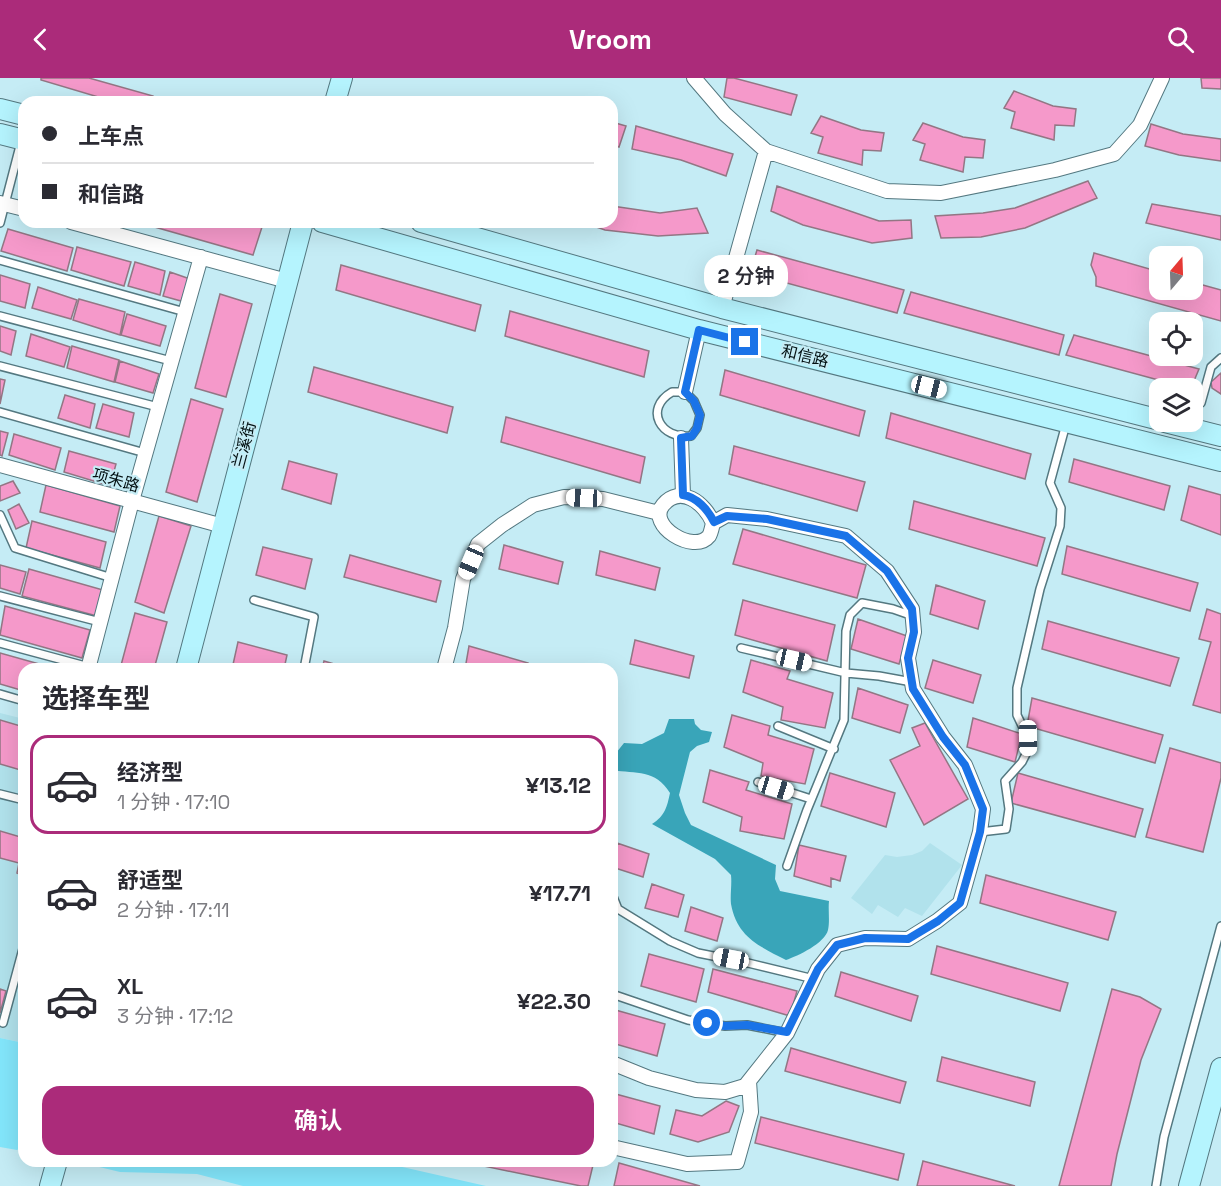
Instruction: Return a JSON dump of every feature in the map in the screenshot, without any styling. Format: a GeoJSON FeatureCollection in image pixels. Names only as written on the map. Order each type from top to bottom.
{"type":"FeatureCollection","features":[{"type":"Feature","properties":{"kind":"street"},"geometry":{"type":"LineString","coordinates":[[337,96],[342,78]]}},
{"type":"Feature","properties":{"kind":"street"},"geometry":{"type":"LineString","coordinates":[[694,78],[724,114],[766,151],[887,191],[941,193],[1055,170],[1114,154],[1140,125],[1162,78]]}},
{"type":"Feature","properties":{"kind":"street"},"geometry":{"type":"LineString","coordinates":[[0,109],[18,114]]}},
{"type":"Feature","properties":{"kind":"street"},"geometry":{"type":"LineString","coordinates":[[0,134],[18,139]]}},
{"type":"Feature","properties":{"kind":"street"},"geometry":{"type":"LineString","coordinates":[[722,308],[766,151]]}},
{"type":"Feature","properties":{"kind":"street"},"geometry":{"type":"LineString","coordinates":[[2,203],[18,207]]}},
{"type":"Feature","properties":{"kind":"street"},"geometry":{"type":"LineString","coordinates":[[93,228],[287,281]]}},
{"type":"Feature","properties":{"kind":"street","name":"兰溪街"},"geometry":{"type":"LineString","coordinates":[[188,663],[301,228]]}},
{"type":"Feature","properties":{"kind":"street","name":"和信路"},"geometry":{"type":"LineString","coordinates":[[343,228],[699,330],[1221,461]]}},
{"type":"Feature","properties":{"kind":"street","name":"和信路"},"geometry":{"type":"LineString","coordinates":[[442,228],[722,308],[1149,417]]}},
{"type":"Feature","properties":{"kind":"street"},"geometry":{"type":"LineString","coordinates":[[90,663],[145,453],[201,257]]}},
{"type":"Feature","properties":{"kind":"street"},"geometry":{"type":"LineString","coordinates":[[685,392],[699,330]]}},
{"type":"Feature","properties":{"kind":"street"},"geometry":{"type":"LineString","coordinates":[[1203,432],[1221,436]]}},
{"type":"Feature","properties":{"kind":"street"},"geometry":{"type":"LineString","coordinates":[[681,438],[683,495]]}},
{"type":"Feature","properties":{"kind":"street","name":"项朱路"},"geometry":{"type":"LineString","coordinates":[[0,465],[223,526]]}},
{"type":"Feature","properties":{"kind":"street"},"geometry":{"type":"LineString","coordinates":[[690,496],[699,503],[714,522],[710,535],[702,542],[692,542],[673,535],[662,524],[659,513],[661,507],[670,498],[690,496]]}},
{"type":"Feature","properties":{"kind":"street"},"geometry":{"type":"LineString","coordinates":[[446,663],[455,628],[463,579],[478,544],[502,525],[533,504],[564,497],[603,498],[659,513]]}},
{"type":"Feature","properties":{"kind":"street"},"geometry":{"type":"LineString","coordinates":[[618,1065],[626,1070],[696,1090],[725,1092],[745,1086],[787,1032],[818,969],[837,945],[865,938],[908,939],[938,921],[960,903],[980,832],[983,809],[965,765],[943,737],[913,689],[908,658],[914,632],[912,609],[887,571],[846,536],[767,519],[727,516],[714,522]]}},
{"type":"Feature","properties":{"kind":"street"},"geometry":{"type":"LineString","coordinates":[[1189,1186],[1221,1068]]}},
{"type":"Feature","properties":{"kind":"street"},"geometry":{"type":"LineString","coordinates":[[618,1148],[687,1164],[737,1162],[751,1112],[749,1080]]}},
{"type":"Feature","properties":{"kind":"street"},"geometry":{"type":"LineString","coordinates":[[50,1186],[55,1167]]}},
{"type":"Feature","properties":{"kind":"lane"},"geometry":{"type":"LineString","coordinates":[[0,223],[2,203],[18,155]]}},
{"type":"Feature","properties":{"kind":"lane"},"geometry":{"type":"LineString","coordinates":[[0,260],[186,312]]}},
{"type":"Feature","properties":{"kind":"lane"},"geometry":{"type":"LineString","coordinates":[[0,316],[171,362]]}},
{"type":"Feature","properties":{"kind":"lane"},"geometry":{"type":"LineString","coordinates":[[1203,396],[1211,367],[1221,358]]}},
{"type":"Feature","properties":{"kind":"lane"},"geometry":{"type":"LineString","coordinates":[[0,366],[158,407]]}},
{"type":"Feature","properties":{"kind":"lane"},"geometry":{"type":"LineString","coordinates":[[672,392],[685,392],[694,401],[700,415],[697,428],[692,436],[681,438],[670,435],[662,428],[658,419],[658,408],[665,397],[672,392]]}},
{"type":"Feature","properties":{"kind":"lane"},"geometry":{"type":"LineString","coordinates":[[0,412],[145,453]]}},
{"type":"Feature","properties":{"kind":"lane"},"geometry":{"type":"LineString","coordinates":[[980,832],[1006,829],[1009,809],[1005,781],[1022,762],[1028,750],[1028,738],[1017,714],[1017,688],[1040,589],[1060,526],[1061,508],[1050,483],[1067,421]]}},
{"type":"Feature","properties":{"kind":"lane"},"geometry":{"type":"LineString","coordinates":[[0,515],[15,548],[112,578]]}},
{"type":"Feature","properties":{"kind":"lane"},"geometry":{"type":"LineString","coordinates":[[0,596],[100,622]]}},
{"type":"Feature","properties":{"kind":"lane"},"geometry":{"type":"LineString","coordinates":[[254,600],[314,617],[305,663]]}},
{"type":"Feature","properties":{"kind":"lane"},"geometry":{"type":"LineString","coordinates":[[787,866],[844,720],[846,630],[850,615],[862,603],[913,616]]}},
{"type":"Feature","properties":{"kind":"lane"},"geometry":{"type":"LineString","coordinates":[[0,643],[71,663]]}},
{"type":"Feature","properties":{"kind":"lane"},"geometry":{"type":"LineString","coordinates":[[741,648],[846,673],[912,682]]}},
{"type":"Feature","properties":{"kind":"lane"},"geometry":{"type":"LineString","coordinates":[[0,694],[18,699]]}},
{"type":"Feature","properties":{"kind":"lane"},"geometry":{"type":"LineString","coordinates":[[778,726],[834,749]]}},
{"type":"Feature","properties":{"kind":"lane"},"geometry":{"type":"LineString","coordinates":[[758,782],[812,799]]}},
{"type":"Feature","properties":{"kind":"lane"},"geometry":{"type":"LineString","coordinates":[[0,794],[18,799]]}},
{"type":"Feature","properties":{"kind":"lane"},"geometry":{"type":"LineString","coordinates":[[618,909],[670,941],[698,953],[814,979]]}},
{"type":"Feature","properties":{"kind":"lane"},"geometry":{"type":"LineString","coordinates":[[1156,1186],[1164,1137],[1221,926]]}},
{"type":"Feature","properties":{"kind":"lane"},"geometry":{"type":"LineString","coordinates":[[3,1023],[18,968]]}},
{"type":"Feature","properties":{"kind":"lane"},"geometry":{"type":"LineString","coordinates":[[618,996],[688,1020],[725,1026],[747,1025],[787,1032]]}},
{"type":"Feature","properties":{"kind":"lane"},"geometry":{"type":"LineString","coordinates":[[618,1071],[626,1070]]}},
{"type":"Feature","properties":{"kind":"shaded area"},"geometry":{"type":"Polygon","coordinates":[[[0,713],[18,718],[18,1042],[0,1038],[0,713]]]}},
{"type":"Feature","properties":{"kind":"shaded area"},"geometry":{"type":"Polygon","coordinates":[[[669,719],[694,719],[695,724],[701,730],[712,732],[709,742],[697,746],[690,752],[679,795],[691,825],[776,865],[775,879],[780,891],[829,901],[828,930],[822,940],[786,960],[758,945],[744,933],[734,915],[731,904],[731,875],[715,859],[652,824],[665,811],[670,793],[652,776],[618,771],[618,750],[624,743],[642,744],[664,733],[669,719]]]}},
{"type":"Feature","properties":{"kind":"shaded area"},"geometry":{"type":"Polygon","coordinates":[[[930,843],[962,865],[922,916],[905,908],[898,917],[878,905],[872,914],[851,898],[885,855],[897,857],[912,855],[922,851],[930,843]]]}},
{"type":"Feature","properties":{"kind":"shaded area"},"geometry":{"type":"Polygon","coordinates":[[[0,1038],[18,1042],[18,1149],[0,1147],[0,1038]]]}},
{"type":"Feature","properties":{"kind":"shaded area"},"geometry":{"type":"Polygon","coordinates":[[[99,1167],[402,1167],[486,1186],[243,1186],[197,1174],[120,1172],[99,1167]]]}},
{"type":"Feature","properties":{"kind":"building"},"geometry":{"type":"Polygon","coordinates":[[[41,78],[89,78],[153,96],[95,96],[41,80],[41,78]]]}},
{"type":"Feature","properties":{"kind":"building"},"geometry":{"type":"Polygon","coordinates":[[[727,78],[797,95],[791,115],[724,97],[727,78]]]}},
{"type":"Feature","properties":{"kind":"building"},"geometry":{"type":"Polygon","coordinates":[[[1201,78],[1221,78],[1221,89],[1202,88],[1201,78]]]}},
{"type":"Feature","properties":{"kind":"building"},"geometry":{"type":"Polygon","coordinates":[[[1014,91],[1053,106],[1076,109],[1074,126],[1055,125],[1054,140],[1011,128],[1015,112],[1004,108],[1014,91]]]}},
{"type":"Feature","properties":{"kind":"building"},"geometry":{"type":"Polygon","coordinates":[[[821,116],[861,130],[884,133],[881,151],[863,150],[862,165],[818,153],[823,137],[811,133],[821,116]]]}},
{"type":"Feature","properties":{"kind":"building"},"geometry":{"type":"Polygon","coordinates":[[[923,123],[963,137],[985,140],[983,158],[965,157],[963,172],[920,160],[925,144],[913,140],[923,123]]]}},
{"type":"Feature","properties":{"kind":"building"},"geometry":{"type":"Polygon","coordinates":[[[618,124],[626,126],[618,147],[618,124]]]}},
{"type":"Feature","properties":{"kind":"building"},"geometry":{"type":"Polygon","coordinates":[[[1151,124],[1183,134],[1221,139],[1221,161],[1179,155],[1145,146],[1151,124]]]}},
{"type":"Feature","properties":{"kind":"building"},"geometry":{"type":"Polygon","coordinates":[[[636,126],[733,154],[726,176],[681,160],[632,149],[636,126]]]}},
{"type":"Feature","properties":{"kind":"building"},"geometry":{"type":"Polygon","coordinates":[[[1088,181],[1097,198],[1025,228],[981,237],[941,238],[935,216],[1015,208],[1088,181]]]}},
{"type":"Feature","properties":{"kind":"building"},"geometry":{"type":"Polygon","coordinates":[[[777,186],[879,221],[911,220],[912,238],[872,243],[803,225],[771,211],[777,186]]]}},
{"type":"Feature","properties":{"kind":"building"},"geometry":{"type":"Polygon","coordinates":[[[1152,204],[1221,216],[1221,240],[1146,223],[1152,204]]]}},
{"type":"Feature","properties":{"kind":"building"},"geometry":{"type":"Polygon","coordinates":[[[618,207],[660,213],[697,208],[708,233],[658,236],[599,228],[618,228],[618,207]]]}},
{"type":"Feature","properties":{"kind":"building"},"geometry":{"type":"Polygon","coordinates":[[[158,228],[262,228],[253,255],[158,228]]]}},
{"type":"Feature","properties":{"kind":"building"},"geometry":{"type":"Polygon","coordinates":[[[8,229],[73,248],[67,271],[1,251],[8,229]]]}},
{"type":"Feature","properties":{"kind":"building"},"geometry":{"type":"Polygon","coordinates":[[[77,247],[131,262],[124,286],[71,270],[77,247]]]}},
{"type":"Feature","properties":{"kind":"building"},"geometry":{"type":"Polygon","coordinates":[[[757,250],[904,290],[897,313],[750,273],[757,250]]]}},
{"type":"Feature","properties":{"kind":"building"},"geometry":{"type":"Polygon","coordinates":[[[1094,253],[1149,269],[1149,300],[1203,300],[1203,285],[1221,290],[1221,321],[1203,316],[1203,312],[1189,312],[1096,286],[1096,277],[1091,265],[1094,253]]]}},
{"type":"Feature","properties":{"kind":"building"},"geometry":{"type":"Polygon","coordinates":[[[135,262],[165,271],[160,295],[128,286],[135,262]]]}},
{"type":"Feature","properties":{"kind":"building"},"geometry":{"type":"Polygon","coordinates":[[[341,265],[481,305],[475,331],[336,290],[341,265]]]}},
{"type":"Feature","properties":{"kind":"building"},"geometry":{"type":"Polygon","coordinates":[[[170,272],[190,279],[181,301],[163,296],[170,272]]]}},
{"type":"Feature","properties":{"kind":"building"},"geometry":{"type":"Polygon","coordinates":[[[0,275],[30,284],[25,308],[0,301],[0,275]]]}},
{"type":"Feature","properties":{"kind":"building"},"geometry":{"type":"Polygon","coordinates":[[[38,287],[77,300],[71,319],[32,308],[38,287]]]}},
{"type":"Feature","properties":{"kind":"building"},"geometry":{"type":"Polygon","coordinates":[[[911,292],[1064,335],[1059,355],[904,313],[911,292]]]}},
{"type":"Feature","properties":{"kind":"building"},"geometry":{"type":"Polygon","coordinates":[[[220,294],[252,304],[226,397],[195,388],[220,294]]]}},
{"type":"Feature","properties":{"kind":"building"},"geometry":{"type":"Polygon","coordinates":[[[79,299],[125,312],[120,335],[73,320],[79,299]]]}},
{"type":"Feature","properties":{"kind":"building"},"geometry":{"type":"Polygon","coordinates":[[[510,311],[649,351],[644,377],[505,336],[510,311]]]}},
{"type":"Feature","properties":{"kind":"building"},"geometry":{"type":"Polygon","coordinates":[[[127,314],[166,326],[160,346],[121,335],[127,314]]]}},
{"type":"Feature","properties":{"kind":"building"},"geometry":{"type":"Polygon","coordinates":[[[0,326],[16,331],[11,355],[0,351],[0,326]]]}},
{"type":"Feature","properties":{"kind":"building"},"geometry":{"type":"Polygon","coordinates":[[[31,334],[70,347],[64,367],[26,356],[31,334]]]}},
{"type":"Feature","properties":{"kind":"building"},"geometry":{"type":"Polygon","coordinates":[[[1074,335],[1149,355],[1149,366],[1188,366],[1199,369],[1195,378],[1151,378],[1066,355],[1074,335]]]}},
{"type":"Feature","properties":{"kind":"building"},"geometry":{"type":"Polygon","coordinates":[[[72,346],[119,360],[114,382],[67,368],[72,346]]]}},
{"type":"Feature","properties":{"kind":"building"},"geometry":{"type":"Polygon","coordinates":[[[120,361],[159,374],[153,393],[115,382],[120,361]]]}},
{"type":"Feature","properties":{"kind":"building"},"geometry":{"type":"Polygon","coordinates":[[[314,367],[453,407],[447,433],[308,392],[314,367]]]}},
{"type":"Feature","properties":{"kind":"building"},"geometry":{"type":"Polygon","coordinates":[[[725,370],[865,411],[859,436],[720,395],[725,370]]]}},
{"type":"Feature","properties":{"kind":"building"},"geometry":{"type":"Polygon","coordinates":[[[1221,373],[1221,394],[1212,388],[1211,382],[1221,373]]]}},
{"type":"Feature","properties":{"kind":"building"},"geometry":{"type":"Polygon","coordinates":[[[0,379],[5,380],[0,404],[0,379]]]}},
{"type":"Feature","properties":{"kind":"building"},"geometry":{"type":"Polygon","coordinates":[[[65,395],[95,404],[90,428],[58,418],[65,395]]]}},
{"type":"Feature","properties":{"kind":"building"},"geometry":{"type":"Polygon","coordinates":[[[191,399],[223,409],[197,502],[166,492],[191,399]]]}},
{"type":"Feature","properties":{"kind":"building"},"geometry":{"type":"Polygon","coordinates":[[[103,404],[134,413],[129,437],[96,428],[103,404]]]}},
{"type":"Feature","properties":{"kind":"building"},"geometry":{"type":"Polygon","coordinates":[[[891,413],[1031,454],[1025,479],[886,438],[891,413]]]}},
{"type":"Feature","properties":{"kind":"building"},"geometry":{"type":"Polygon","coordinates":[[[506,417],[645,457],[640,483],[501,442],[506,417]]]}},
{"type":"Feature","properties":{"kind":"building"},"geometry":{"type":"Polygon","coordinates":[[[0,431],[8,433],[2,456],[0,455],[0,431]]]}},
{"type":"Feature","properties":{"kind":"building"},"geometry":{"type":"Polygon","coordinates":[[[14,434],[61,448],[55,470],[9,455],[14,434]]]}},
{"type":"Feature","properties":{"kind":"building"},"geometry":{"type":"Polygon","coordinates":[[[734,446],[865,482],[857,511],[729,474],[734,446]]]}},
{"type":"Feature","properties":{"kind":"building"},"geometry":{"type":"Polygon","coordinates":[[[69,451],[116,464],[110,486],[64,472],[69,451]]]}},
{"type":"Feature","properties":{"kind":"building"},"geometry":{"type":"Polygon","coordinates":[[[1074,459],[1170,486],[1164,510],[1069,482],[1074,459]]]}},
{"type":"Feature","properties":{"kind":"building"},"geometry":{"type":"Polygon","coordinates":[[[289,461],[337,474],[331,504],[282,489],[289,461]]]}},
{"type":"Feature","properties":{"kind":"building"},"geometry":{"type":"Polygon","coordinates":[[[13,481],[20,493],[0,501],[0,486],[13,481]]]}},
{"type":"Feature","properties":{"kind":"building"},"geometry":{"type":"Polygon","coordinates":[[[46,485],[120,506],[114,532],[40,512],[46,485]]]}},
{"type":"Feature","properties":{"kind":"building"},"geometry":{"type":"Polygon","coordinates":[[[1189,486],[1221,495],[1221,535],[1181,520],[1189,486]]]}},
{"type":"Feature","properties":{"kind":"building"},"geometry":{"type":"Polygon","coordinates":[[[914,501],[1045,538],[1037,566],[909,529],[914,501]]]}},
{"type":"Feature","properties":{"kind":"building"},"geometry":{"type":"Polygon","coordinates":[[[19,504],[29,523],[16,529],[8,510],[19,504]]]}},
{"type":"Feature","properties":{"kind":"building"},"geometry":{"type":"Polygon","coordinates":[[[159,516],[191,526],[164,613],[135,602],[159,516]]]}},
{"type":"Feature","properties":{"kind":"building"},"geometry":{"type":"Polygon","coordinates":[[[32,521],[106,542],[100,568],[26,548],[32,521]]]}},
{"type":"Feature","properties":{"kind":"building"},"geometry":{"type":"Polygon","coordinates":[[[743,529],[866,565],[857,598],[733,564],[743,529]]]}},
{"type":"Feature","properties":{"kind":"building"},"geometry":{"type":"Polygon","coordinates":[[[504,545],[563,562],[558,584],[499,569],[504,545]]]}},
{"type":"Feature","properties":{"kind":"building"},"geometry":{"type":"Polygon","coordinates":[[[1067,546],[1198,583],[1190,611],[1062,574],[1067,546]]]}},
{"type":"Feature","properties":{"kind":"building"},"geometry":{"type":"Polygon","coordinates":[[[263,547],[312,559],[305,589],[256,575],[263,547]]]}},
{"type":"Feature","properties":{"kind":"building"},"geometry":{"type":"Polygon","coordinates":[[[600,551],[660,568],[655,590],[596,575],[600,551]]]}},
{"type":"Feature","properties":{"kind":"building"},"geometry":{"type":"Polygon","coordinates":[[[350,555],[441,581],[436,602],[344,577],[350,555]]]}},
{"type":"Feature","properties":{"kind":"building"},"geometry":{"type":"Polygon","coordinates":[[[0,565],[26,572],[20,594],[0,588],[0,565]]]}},
{"type":"Feature","properties":{"kind":"building"},"geometry":{"type":"Polygon","coordinates":[[[29,569],[103,590],[97,616],[22,596],[29,569]]]}},
{"type":"Feature","properties":{"kind":"building"},"geometry":{"type":"Polygon","coordinates":[[[936,585],[985,601],[978,629],[930,614],[936,585]]]}},
{"type":"Feature","properties":{"kind":"building"},"geometry":{"type":"Polygon","coordinates":[[[743,600],[835,625],[827,661],[735,635],[743,600]]]}},
{"type":"Feature","properties":{"kind":"building"},"geometry":{"type":"Polygon","coordinates":[[[5,606],[90,630],[82,658],[0,635],[5,606]]]}},
{"type":"Feature","properties":{"kind":"building"},"geometry":{"type":"Polygon","coordinates":[[[1207,609],[1221,614],[1221,713],[1193,705],[1211,642],[1199,639],[1207,609]]]}},
{"type":"Feature","properties":{"kind":"building"},"geometry":{"type":"Polygon","coordinates":[[[135,613],[167,622],[156,663],[122,663],[135,613]]]}},
{"type":"Feature","properties":{"kind":"building"},"geometry":{"type":"Polygon","coordinates":[[[858,619],[907,636],[899,664],[851,649],[858,619]]]}},
{"type":"Feature","properties":{"kind":"building"},"geometry":{"type":"Polygon","coordinates":[[[1048,621],[1179,658],[1170,686],[1042,649],[1048,621]]]}},
{"type":"Feature","properties":{"kind":"building"},"geometry":{"type":"Polygon","coordinates":[[[635,640],[694,656],[689,678],[630,664],[635,640]]]}},
{"type":"Feature","properties":{"kind":"building"},"geometry":{"type":"Polygon","coordinates":[[[238,642],[287,655],[285,663],[233,663],[238,642]]]}},
{"type":"Feature","properties":{"kind":"building"},"geometry":{"type":"Polygon","coordinates":[[[469,646],[528,663],[466,663],[469,646]]]}},
{"type":"Feature","properties":{"kind":"building"},"geometry":{"type":"Polygon","coordinates":[[[0,653],[36,663],[18,663],[18,689],[0,684],[0,653]]]}},
{"type":"Feature","properties":{"kind":"building"},"geometry":{"type":"Polygon","coordinates":[[[751,660],[790,671],[787,679],[833,693],[825,728],[781,720],[783,707],[743,692],[751,660]]]}},
{"type":"Feature","properties":{"kind":"building"},"geometry":{"type":"Polygon","coordinates":[[[933,660],[981,675],[973,703],[925,688],[933,660]]]}},
{"type":"Feature","properties":{"kind":"building"},"geometry":{"type":"Polygon","coordinates":[[[858,688],[908,705],[900,733],[852,718],[858,688]]]}},
{"type":"Feature","properties":{"kind":"building"},"geometry":{"type":"Polygon","coordinates":[[[1032,698],[1163,735],[1155,763],[1027,726],[1032,698]]]}},
{"type":"Feature","properties":{"kind":"building"},"geometry":{"type":"Polygon","coordinates":[[[732,715],[770,726],[768,735],[814,749],[805,784],[761,776],[763,763],[724,747],[732,715]]]}},
{"type":"Feature","properties":{"kind":"building"},"geometry":{"type":"Polygon","coordinates":[[[973,718],[1022,734],[1015,762],[967,747],[973,718]]]}},
{"type":"Feature","properties":{"kind":"building"},"geometry":{"type":"Polygon","coordinates":[[[0,720],[18,725],[18,769],[0,764],[0,720]]]}},
{"type":"Feature","properties":{"kind":"building"},"geometry":{"type":"Polygon","coordinates":[[[925,723],[968,799],[924,825],[890,760],[920,746],[912,728],[925,723]]]}},
{"type":"Feature","properties":{"kind":"building"},"geometry":{"type":"Polygon","coordinates":[[[1170,748],[1221,763],[1221,778],[1203,852],[1146,837],[1170,748]]]}},
{"type":"Feature","properties":{"kind":"building"},"geometry":{"type":"Polygon","coordinates":[[[710,770],[749,782],[746,790],[792,804],[784,839],[740,831],[742,817],[703,802],[710,770]]]}},
{"type":"Feature","properties":{"kind":"building"},"geometry":{"type":"Polygon","coordinates":[[[830,773],[895,793],[886,827],[821,806],[830,773]]]}},
{"type":"Feature","properties":{"kind":"building"},"geometry":{"type":"Polygon","coordinates":[[[1018,773],[1143,809],[1135,837],[1011,803],[1018,773]]]}},
{"type":"Feature","properties":{"kind":"building"},"geometry":{"type":"Polygon","coordinates":[[[0,831],[18,836],[18,863],[0,858],[0,831]]]}},
{"type":"Feature","properties":{"kind":"building"},"geometry":{"type":"Polygon","coordinates":[[[618,843],[649,854],[643,877],[618,869],[618,843]]]}},
{"type":"Feature","properties":{"kind":"building"},"geometry":{"type":"Polygon","coordinates":[[[799,845],[846,856],[840,881],[831,878],[831,887],[794,876],[799,845]]]}},
{"type":"Feature","properties":{"kind":"building"},"geometry":{"type":"Polygon","coordinates":[[[986,875],[1116,912],[1108,940],[980,903],[986,875]]]}},
{"type":"Feature","properties":{"kind":"building"},"geometry":{"type":"Polygon","coordinates":[[[652,884],[684,895],[678,917],[645,908],[652,884]]]}},
{"type":"Feature","properties":{"kind":"building"},"geometry":{"type":"Polygon","coordinates":[[[691,907],[723,918],[717,941],[685,931],[691,907]]]}},
{"type":"Feature","properties":{"kind":"building"},"geometry":{"type":"Polygon","coordinates":[[[937,946],[1068,983],[1060,1011],[931,974],[937,946]]]}},
{"type":"Feature","properties":{"kind":"building"},"geometry":{"type":"Polygon","coordinates":[[[649,954],[704,969],[696,1002],[641,986],[649,954]]]}},
{"type":"Feature","properties":{"kind":"building"},"geometry":{"type":"Polygon","coordinates":[[[713,969],[797,991],[790,1016],[708,992],[713,969]]]}},
{"type":"Feature","properties":{"kind":"building"},"geometry":{"type":"Polygon","coordinates":[[[841,972],[918,996],[911,1021],[835,996],[841,972]]]}},
{"type":"Feature","properties":{"kind":"building"},"geometry":{"type":"Polygon","coordinates":[[[0,989],[6,991],[0,1013],[0,989]]]}},
{"type":"Feature","properties":{"kind":"building"},"geometry":{"type":"Polygon","coordinates":[[[1112,989],[1140,997],[1161,1009],[1141,1060],[1111,1186],[1059,1186],[1112,989]]]}},
{"type":"Feature","properties":{"kind":"building"},"geometry":{"type":"Polygon","coordinates":[[[618,1011],[665,1024],[657,1056],[618,1045],[618,1011]]]}},
{"type":"Feature","properties":{"kind":"building"},"geometry":{"type":"Polygon","coordinates":[[[791,1048],[906,1082],[900,1103],[785,1071],[791,1048]]]}},
{"type":"Feature","properties":{"kind":"building"},"geometry":{"type":"Polygon","coordinates":[[[942,1057],[1035,1082],[1030,1106],[937,1081],[942,1057]]]}},
{"type":"Feature","properties":{"kind":"building"},"geometry":{"type":"Polygon","coordinates":[[[618,1095],[660,1106],[654,1134],[618,1124],[618,1095]]]}},
{"type":"Feature","properties":{"kind":"building"},"geometry":{"type":"Polygon","coordinates":[[[726,1101],[739,1106],[729,1132],[698,1142],[670,1134],[676,1110],[702,1116],[726,1101]]]}},
{"type":"Feature","properties":{"kind":"building"},"geometry":{"type":"Polygon","coordinates":[[[761,1117],[904,1154],[898,1180],[755,1143],[761,1117]]]}},
{"type":"Feature","properties":{"kind":"building"},"geometry":{"type":"Polygon","coordinates":[[[923,1161],[1015,1186],[917,1186],[923,1161]]]}},
{"type":"Feature","properties":{"kind":"building"},"geometry":{"type":"Polygon","coordinates":[[[619,1163],[700,1186],[614,1186],[619,1163]]]}},
{"type":"Feature","properties":{"kind":"building"},"geometry":{"type":"Polygon","coordinates":[[[488,1167],[593,1167],[588,1186],[488,1167]]]}},
{"type":"Feature","properties":{"kind":"route"},"geometry":{"type":"LineString","coordinates":[[707,1023],[725,1026],[747,1025],[787,1032],[818,969],[837,945],[865,938],[908,939],[938,921],[960,903],[980,832],[983,809],[965,765],[943,737],[913,689],[908,658],[914,632],[912,609],[887,571],[846,536],[767,519],[727,516],[714,522],[699,503],[690,496],[683,495],[681,438],[692,436],[697,428],[700,415],[694,401],[685,392],[699,330],[745,342]]}}]}
